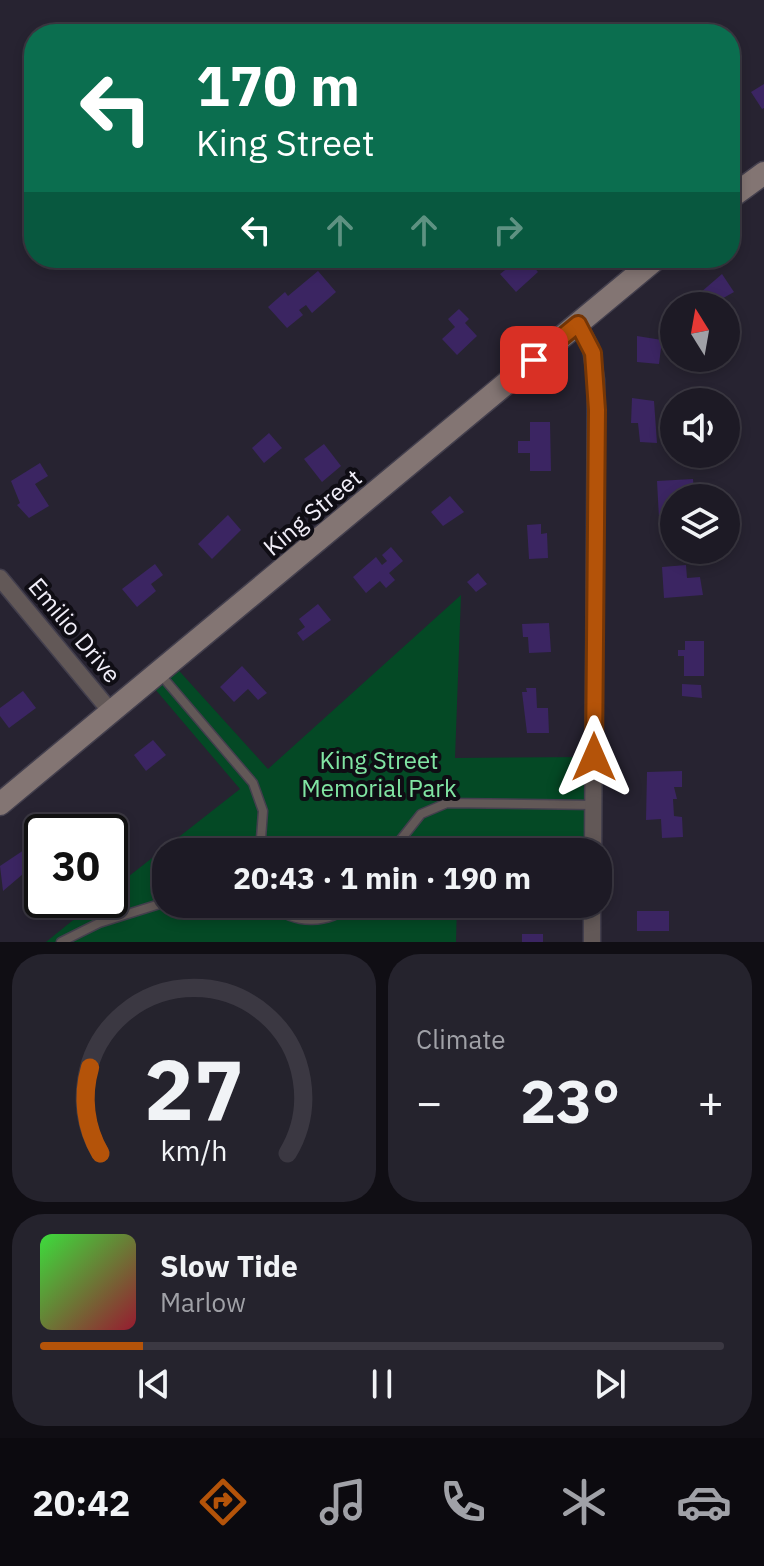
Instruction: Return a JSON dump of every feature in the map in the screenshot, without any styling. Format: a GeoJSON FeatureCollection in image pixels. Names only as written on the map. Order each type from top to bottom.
{"type":"FeatureCollection","features":[{"type":"Feature","properties":{"kind":"main road"},"geometry":{"type":"LineString","coordinates":[[740,191],[764,173]]}},
{"type":"Feature","properties":{"kind":"main road","name":"King Street"},"geometry":{"type":"LineString","coordinates":[[0,804],[645,268]]}},
{"type":"Feature","properties":{"kind":"street"},"geometry":{"type":"LineString","coordinates":[[578,324],[591,348],[596,380],[593,838]]}},
{"type":"Feature","properties":{"kind":"street","name":"Emilio Drive"},"geometry":{"type":"LineString","coordinates":[[0,578],[112,713]]}},
{"type":"Feature","properties":{"kind":"street"},"geometry":{"type":"LineString","coordinates":[[592,918],[592,942]]}},
{"type":"Feature","properties":{"kind":"lane"},"geometry":{"type":"LineString","coordinates":[[159,674],[253,783],[264,824],[262,838]]}},
{"type":"Feature","properties":{"kind":"lane"},"geometry":{"type":"LineString","coordinates":[[402,838],[421,814],[447,803],[593,805]]}},
{"type":"Feature","properties":{"kind":"lane"},"geometry":{"type":"LineString","coordinates":[[61,942],[99,923],[152,906]]}},
{"type":"Feature","properties":{"kind":"lane"},"geometry":{"type":"LineString","coordinates":[[300,918],[320,918]]}},
{"type":"Feature","properties":{"kind":"green space","name":"King Street Memorial Park"},"geometry":{"type":"Polygon","coordinates":[[[461,595],[455,758],[594,757],[593,837],[178,838],[240,789],[149,682],[172,663],[268,769],[461,595]]]}},
{"type":"Feature","properties":{"kind":"green space","name":"King Street Memorial Park"},"geometry":{"type":"Polygon","coordinates":[[[152,858],[152,918],[457,918],[456,942],[46,942],[76,918],[128,918],[128,877],[152,858]]]}},
{"type":"Feature","properties":{"kind":"building"},"geometry":{"type":"Polygon","coordinates":[[[764,84],[764,108],[762,109],[751,92],[764,84]]]}},
{"type":"Feature","properties":{"kind":"building"},"geometry":{"type":"Polygon","coordinates":[[[508,268],[535,268],[538,272],[516,292],[500,274],[508,268]]]}},
{"type":"Feature","properties":{"kind":"building"},"geometry":{"type":"Polygon","coordinates":[[[318,271],[336,292],[312,313],[306,305],[299,310],[303,315],[287,328],[268,307],[285,292],[288,296],[318,271]]]}},
{"type":"Feature","properties":{"kind":"building"},"geometry":{"type":"Polygon","coordinates":[[[722,274],[734,292],[701,292],[722,274]]]}},
{"type":"Feature","properties":{"kind":"building"},"geometry":{"type":"Polygon","coordinates":[[[459,309],[469,319],[465,323],[477,336],[457,355],[442,339],[455,327],[448,319],[459,309]]]}},
{"type":"Feature","properties":{"kind":"building"},"geometry":{"type":"Polygon","coordinates":[[[637,336],[660,340],[659,364],[637,362],[637,336]]]}},
{"type":"Feature","properties":{"kind":"building"},"geometry":{"type":"Polygon","coordinates":[[[632,398],[654,401],[657,443],[640,442],[638,423],[631,423],[632,398]]]}},
{"type":"Feature","properties":{"kind":"building"},"geometry":{"type":"Polygon","coordinates":[[[530,422],[550,422],[551,471],[530,471],[530,453],[518,453],[518,441],[530,441],[530,422]]]}},
{"type":"Feature","properties":{"kind":"building"},"geometry":{"type":"Polygon","coordinates":[[[269,433],[282,448],[264,463],[252,448],[269,433]]]}},
{"type":"Feature","properties":{"kind":"building"},"geometry":{"type":"Polygon","coordinates":[[[324,444],[341,466],[322,482],[304,459],[324,444]]]}},
{"type":"Feature","properties":{"kind":"building"},"geometry":{"type":"Polygon","coordinates":[[[40,463],[48,476],[35,484],[49,506],[29,518],[17,505],[20,503],[11,481],[40,463]]]}},
{"type":"Feature","properties":{"kind":"building"},"geometry":{"type":"Polygon","coordinates":[[[693,479],[693,484],[660,484],[660,518],[659,518],[657,481],[693,479]]]}},
{"type":"Feature","properties":{"kind":"building"},"geometry":{"type":"Polygon","coordinates":[[[450,496],[464,512],[443,526],[431,512],[450,496]]]}},
{"type":"Feature","properties":{"kind":"building"},"geometry":{"type":"Polygon","coordinates":[[[228,515],[241,530],[212,559],[198,544],[228,515]]]}},
{"type":"Feature","properties":{"kind":"building"},"geometry":{"type":"Polygon","coordinates":[[[541,524],[541,534],[547,533],[548,558],[529,559],[527,525],[541,524]]]}},
{"type":"Feature","properties":{"kind":"building"},"geometry":{"type":"Polygon","coordinates":[[[391,547],[403,561],[389,573],[395,580],[386,588],[380,581],[366,593],[353,577],[376,557],[382,565],[387,561],[382,555],[391,547]]]}},
{"type":"Feature","properties":{"kind":"building"},"geometry":{"type":"Polygon","coordinates":[[[155,564],[163,575],[151,584],[156,591],[137,607],[122,589],[155,564]]]}},
{"type":"Feature","properties":{"kind":"building"},"geometry":{"type":"Polygon","coordinates":[[[686,565],[687,578],[700,577],[703,595],[664,598],[662,567],[686,565]]]}},
{"type":"Feature","properties":{"kind":"building"},"geometry":{"type":"Polygon","coordinates":[[[478,573],[487,584],[476,592],[467,582],[478,573]]]}},
{"type":"Feature","properties":{"kind":"building"},"geometry":{"type":"Polygon","coordinates":[[[318,604],[331,620],[303,641],[297,633],[305,627],[299,619],[318,604]]]}},
{"type":"Feature","properties":{"kind":"building"},"geometry":{"type":"Polygon","coordinates":[[[549,623],[551,652],[529,653],[528,637],[523,637],[522,624],[549,623]]]}},
{"type":"Feature","properties":{"kind":"building"},"geometry":{"type":"Polygon","coordinates":[[[685,641],[704,641],[704,676],[684,676],[684,656],[678,656],[678,650],[685,650],[685,641]]]}},
{"type":"Feature","properties":{"kind":"building"},"geometry":{"type":"Polygon","coordinates":[[[242,666],[267,693],[258,700],[248,689],[234,702],[220,687],[242,666]]]}},
{"type":"Feature","properties":{"kind":"building"},"geometry":{"type":"Polygon","coordinates":[[[682,684],[701,685],[702,698],[682,696],[682,684]]]}},
{"type":"Feature","properties":{"kind":"building"},"geometry":{"type":"Polygon","coordinates":[[[526,688],[536,688],[537,708],[548,708],[549,733],[527,733],[522,692],[527,692],[526,688]]]}},
{"type":"Feature","properties":{"kind":"building"},"geometry":{"type":"Polygon","coordinates":[[[23,691],[36,708],[9,728],[0,716],[0,708],[23,691]]]}},
{"type":"Feature","properties":{"kind":"building"},"geometry":{"type":"Polygon","coordinates":[[[153,740],[166,755],[146,771],[134,755],[153,740]]]}},
{"type":"Feature","properties":{"kind":"building"},"geometry":{"type":"Polygon","coordinates":[[[682,771],[682,787],[674,787],[677,799],[673,799],[674,816],[682,817],[683,837],[662,838],[661,819],[646,820],[647,772],[682,771]]]}},
{"type":"Feature","properties":{"kind":"building"},"geometry":{"type":"Polygon","coordinates":[[[24,850],[24,873],[3,891],[0,866],[24,850]]]}},
{"type":"Feature","properties":{"kind":"building"},"geometry":{"type":"Polygon","coordinates":[[[637,911],[669,911],[669,931],[637,931],[637,911]]]}},
{"type":"Feature","properties":{"kind":"building"},"geometry":{"type":"Polygon","coordinates":[[[522,934],[543,934],[543,942],[522,942],[522,934]]]}},
{"type":"Feature","properties":{"kind":"route"},"geometry":{"type":"LineString","coordinates":[[534,360],[578,324],[593,353],[597,410],[594,757]]}}]}
